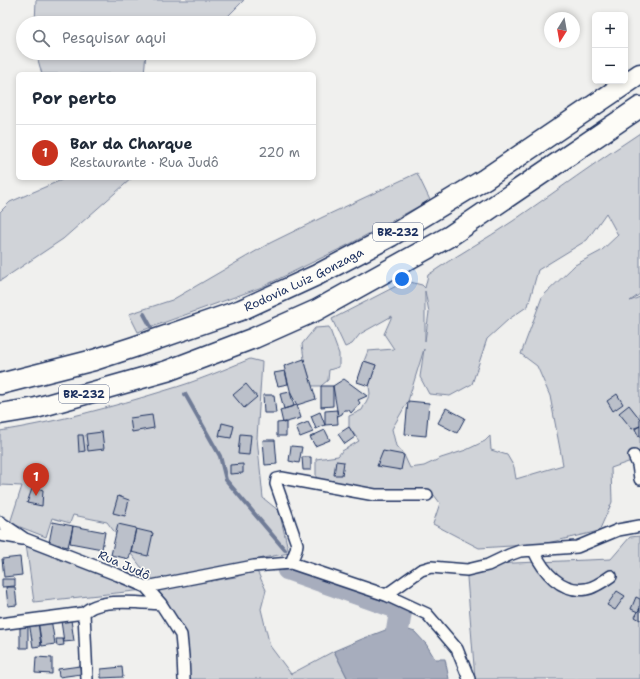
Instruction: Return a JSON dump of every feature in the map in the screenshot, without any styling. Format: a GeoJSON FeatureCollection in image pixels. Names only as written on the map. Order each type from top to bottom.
{"type":"FeatureCollection","features":[{"type":"Feature","properties":{"kind":"highway","name":"Rodovia Luiz Gonzaga"},"geometry":{"type":"LineString","coordinates":[[0,384],[94,360],[148,342],[241,310],[317,276],[391,236],[485,179],[640,74]]}},
{"type":"Feature","properties":{"kind":"highway","name":"BR-232"},"geometry":{"type":"LineString","coordinates":[[0,414],[36,408],[167,371],[254,338],[317,310],[450,236],[640,107]]}},
{"type":"Feature","properties":{"kind":"street"},"geometry":{"type":"LineString","coordinates":[[634,456],[638,465],[640,479]]}},
{"type":"Feature","properties":{"kind":"street"},"geometry":{"type":"LineString","coordinates":[[291,563],[297,544],[276,484],[277,479],[375,495],[427,495]]}},
{"type":"Feature","properties":{"kind":"street","name":"Rua Judô"},"geometry":{"type":"LineString","coordinates":[[0,522],[25,540],[146,587],[161,604],[181,635],[184,656],[184,679]]}},
{"type":"Feature","properties":{"kind":"street"},"geometry":{"type":"LineString","coordinates":[[386,595],[421,570],[431,566],[466,570],[488,565],[520,551],[577,547],[618,530],[640,525]]}},
{"type":"Feature","properties":{"kind":"street"},"geometry":{"type":"LineString","coordinates":[[0,534],[25,540]]}},
{"type":"Feature","properties":{"kind":"street"},"geometry":{"type":"LineString","coordinates":[[534,551],[540,563],[562,585],[572,588],[586,589],[611,576]]}},
{"type":"Feature","properties":{"kind":"street"},"geometry":{"type":"LineString","coordinates":[[146,587],[254,566],[291,563],[386,595],[427,614],[457,649],[469,679]]}},
{"type":"Feature","properties":{"kind":"street"},"geometry":{"type":"LineString","coordinates":[[0,624],[84,614],[87,610],[100,605],[122,602],[161,604]]}},
{"type":"Feature","properties":{"kind":"street"},"geometry":{"type":"LineString","coordinates":[[84,614],[87,679]]}},
{"type":"Feature","properties":{"kind":"shaded area"},"geometry":{"type":"Polygon","coordinates":[[[36,0],[244,0],[228,16],[35,16],[36,0]]]}},
{"type":"Feature","properties":{"kind":"shaded area"},"geometry":{"type":"Polygon","coordinates":[[[38,60],[145,60],[144,72],[41,72],[38,60]]]}},
{"type":"Feature","properties":{"kind":"shaded area"},"geometry":{"type":"Polygon","coordinates":[[[640,133],[640,294],[630,301],[640,297],[640,458],[611,468],[612,502],[599,531],[543,544],[479,548],[433,524],[440,503],[431,491],[383,492],[344,483],[316,480],[316,459],[338,456],[342,451],[359,441],[349,427],[349,416],[362,410],[370,394],[369,386],[376,365],[364,361],[368,351],[394,349],[384,334],[392,316],[360,334],[352,344],[345,347],[332,319],[406,281],[422,285],[425,288],[428,275],[513,221],[640,133]],[[606,213],[587,240],[538,270],[528,306],[509,319],[487,339],[472,384],[450,396],[429,394],[420,377],[424,349],[408,401],[392,429],[396,446],[404,455],[410,468],[424,466],[441,458],[466,450],[485,441],[490,436],[491,450],[507,455],[514,467],[516,479],[563,465],[550,396],[537,366],[521,354],[542,297],[575,265],[601,251],[618,235],[606,213]],[[425,291],[425,341],[429,312],[425,291]]]}},
{"type":"Feature","properties":{"kind":"shaded area"},"geometry":{"type":"Polygon","coordinates":[[[417,173],[430,200],[350,244],[262,287],[138,332],[129,314],[172,300],[270,243],[417,173]]]}},
{"type":"Feature","properties":{"kind":"shaded area"},"geometry":{"type":"Polygon","coordinates":[[[61,180],[130,180],[63,239],[0,281],[0,212],[10,202],[61,180]]]}},
{"type":"Feature","properties":{"kind":"shaded area"},"geometry":{"type":"Polygon","coordinates":[[[329,327],[339,354],[339,367],[329,370],[328,380],[321,386],[312,386],[304,359],[302,344],[315,328],[329,327]]]}},
{"type":"Feature","properties":{"kind":"shaded area"},"geometry":{"type":"Polygon","coordinates":[[[250,359],[262,362],[257,438],[263,498],[279,511],[289,553],[263,558],[240,566],[153,582],[149,573],[141,567],[107,522],[73,515],[70,523],[52,518],[46,537],[10,523],[22,486],[0,485],[0,431],[63,419],[126,402],[209,376],[250,359]]]}},
{"type":"Feature","properties":{"kind":"shaded area"},"geometry":{"type":"Polygon","coordinates":[[[640,536],[640,679],[475,679],[466,565],[611,559],[630,537],[640,536]]]}},
{"type":"Feature","properties":{"kind":"shaded area"},"geometry":{"type":"Polygon","coordinates":[[[26,544],[144,590],[34,602],[26,544]]]}},
{"type":"Feature","properties":{"kind":"shaded area"},"geometry":{"type":"Polygon","coordinates":[[[253,570],[258,573],[266,590],[261,609],[270,646],[291,674],[334,651],[348,679],[187,679],[186,634],[157,589],[236,577],[253,570]]]}},
{"type":"Feature","properties":{"kind":"water"},"geometry":{"type":"Polygon","coordinates":[[[396,626],[415,632],[426,644],[435,659],[445,659],[449,679],[348,679],[334,651],[396,626]]]}},
{"type":"Feature","properties":{"kind":"building"},"geometry":{"type":"Polygon","coordinates":[[[304,359],[316,399],[297,405],[291,394],[284,366],[304,359]]]}},
{"type":"Feature","properties":{"kind":"building"},"geometry":{"type":"Polygon","coordinates":[[[364,361],[376,365],[369,386],[357,382],[364,361]]]}},
{"type":"Feature","properties":{"kind":"building"},"geometry":{"type":"Polygon","coordinates":[[[285,371],[288,384],[278,386],[274,373],[285,371]]]}},
{"type":"Feature","properties":{"kind":"building"},"geometry":{"type":"Polygon","coordinates":[[[344,379],[367,396],[358,400],[360,403],[351,413],[349,410],[344,410],[342,414],[338,416],[333,386],[344,379]]]}},
{"type":"Feature","properties":{"kind":"building"},"geometry":{"type":"Polygon","coordinates":[[[246,384],[257,397],[244,408],[233,395],[246,384]]]}},
{"type":"Feature","properties":{"kind":"building"},"geometry":{"type":"Polygon","coordinates":[[[321,386],[333,386],[333,406],[321,407],[321,386]]]}},
{"type":"Feature","properties":{"kind":"building"},"geometry":{"type":"Polygon","coordinates":[[[290,392],[294,406],[284,409],[280,394],[290,392]]]}},
{"type":"Feature","properties":{"kind":"building"},"geometry":{"type":"Polygon","coordinates":[[[617,394],[623,404],[613,411],[607,401],[617,394]]]}},
{"type":"Feature","properties":{"kind":"building"},"geometry":{"type":"Polygon","coordinates":[[[263,395],[274,395],[276,413],[264,413],[263,395]]]}},
{"type":"Feature","properties":{"kind":"building"},"geometry":{"type":"Polygon","coordinates":[[[408,401],[429,403],[426,436],[405,434],[408,401]]]}},
{"type":"Feature","properties":{"kind":"building"},"geometry":{"type":"Polygon","coordinates":[[[297,405],[301,418],[283,423],[280,410],[297,405]]]}},
{"type":"Feature","properties":{"kind":"building"},"geometry":{"type":"Polygon","coordinates":[[[629,405],[640,419],[640,426],[632,429],[619,413],[629,405]]]}},
{"type":"Feature","properties":{"kind":"building"},"geometry":{"type":"Polygon","coordinates":[[[446,408],[465,418],[457,433],[438,423],[446,408]]]}},
{"type":"Feature","properties":{"kind":"building"},"geometry":{"type":"Polygon","coordinates":[[[337,410],[338,424],[325,425],[325,411],[337,410]]]}},
{"type":"Feature","properties":{"kind":"building"},"geometry":{"type":"Polygon","coordinates":[[[320,412],[325,425],[316,429],[311,416],[320,412]]]}},
{"type":"Feature","properties":{"kind":"building"},"geometry":{"type":"Polygon","coordinates":[[[152,415],[154,428],[132,432],[130,418],[152,415]]]}},
{"type":"Feature","properties":{"kind":"building"},"geometry":{"type":"Polygon","coordinates":[[[286,422],[286,436],[277,436],[277,423],[286,422]]]}},
{"type":"Feature","properties":{"kind":"building"},"geometry":{"type":"Polygon","coordinates":[[[308,422],[313,432],[300,437],[296,427],[308,422]]]}},
{"type":"Feature","properties":{"kind":"building"},"geometry":{"type":"Polygon","coordinates":[[[222,423],[234,426],[231,438],[219,436],[222,423]]]}},
{"type":"Feature","properties":{"kind":"building"},"geometry":{"type":"Polygon","coordinates":[[[640,426],[640,437],[639,437],[635,429],[640,426]]]}},
{"type":"Feature","properties":{"kind":"building"},"geometry":{"type":"Polygon","coordinates":[[[349,427],[355,437],[345,444],[338,434],[349,427]]]}},
{"type":"Feature","properties":{"kind":"building"},"geometry":{"type":"Polygon","coordinates":[[[325,430],[330,440],[315,446],[310,437],[325,430]]]}},
{"type":"Feature","properties":{"kind":"building"},"geometry":{"type":"Polygon","coordinates":[[[102,432],[104,449],[88,451],[86,434],[102,432]]]}},
{"type":"Feature","properties":{"kind":"building"},"geometry":{"type":"Polygon","coordinates":[[[240,434],[251,435],[249,455],[238,454],[240,434]]]}},
{"type":"Feature","properties":{"kind":"building"},"geometry":{"type":"Polygon","coordinates":[[[78,435],[83,435],[85,451],[79,452],[78,435]]]}},
{"type":"Feature","properties":{"kind":"building"},"geometry":{"type":"Polygon","coordinates":[[[263,440],[275,440],[277,464],[265,465],[263,440]]]}},
{"type":"Feature","properties":{"kind":"building"},"geometry":{"type":"Polygon","coordinates":[[[291,446],[302,447],[299,463],[289,461],[291,446]]]}},
{"type":"Feature","properties":{"kind":"building"},"geometry":{"type":"Polygon","coordinates":[[[383,451],[404,455],[401,470],[377,466],[383,451]]]}},
{"type":"Feature","properties":{"kind":"building"},"geometry":{"type":"Polygon","coordinates":[[[302,457],[311,457],[311,470],[303,470],[302,457]]]}},
{"type":"Feature","properties":{"kind":"building"},"geometry":{"type":"Polygon","coordinates":[[[336,461],[344,462],[342,475],[334,475],[336,461]]]}},
{"type":"Feature","properties":{"kind":"building"},"geometry":{"type":"Polygon","coordinates":[[[243,464],[243,473],[230,474],[230,465],[243,464]]]}},
{"type":"Feature","properties":{"kind":"building"},"geometry":{"type":"Polygon","coordinates":[[[33,486],[43,490],[42,506],[27,503],[33,486]]]}},
{"type":"Feature","properties":{"kind":"building"},"geometry":{"type":"Polygon","coordinates":[[[118,496],[129,500],[125,516],[113,513],[118,496]]]}},
{"type":"Feature","properties":{"kind":"building"},"geometry":{"type":"Polygon","coordinates":[[[53,522],[73,526],[68,547],[49,543],[53,522]]]}},
{"type":"Feature","properties":{"kind":"building"},"geometry":{"type":"Polygon","coordinates":[[[118,524],[136,528],[129,559],[111,555],[118,524]]]}},
{"type":"Feature","properties":{"kind":"building"},"geometry":{"type":"Polygon","coordinates":[[[73,526],[105,532],[102,549],[70,543],[73,526]]]}},
{"type":"Feature","properties":{"kind":"building"},"geometry":{"type":"Polygon","coordinates":[[[136,529],[153,533],[148,556],[131,552],[136,529]]]}},
{"type":"Feature","properties":{"kind":"building"},"geometry":{"type":"Polygon","coordinates":[[[20,557],[22,575],[4,577],[2,559],[20,557]]]}},
{"type":"Feature","properties":{"kind":"building"},"geometry":{"type":"Polygon","coordinates":[[[2,579],[15,579],[15,586],[2,587],[2,579]]]}},
{"type":"Feature","properties":{"kind":"building"},"geometry":{"type":"Polygon","coordinates":[[[6,587],[15,587],[17,605],[8,606],[6,587]]]}},
{"type":"Feature","properties":{"kind":"building"},"geometry":{"type":"Polygon","coordinates":[[[617,591],[625,596],[615,610],[607,605],[617,591]]]}},
{"type":"Feature","properties":{"kind":"building"},"geometry":{"type":"Polygon","coordinates":[[[636,597],[640,599],[640,608],[638,612],[631,609],[636,597]]]}},
{"type":"Feature","properties":{"kind":"building"},"geometry":{"type":"Polygon","coordinates":[[[640,608],[640,620],[635,617],[640,608]]]}},
{"type":"Feature","properties":{"kind":"building"},"geometry":{"type":"Polygon","coordinates":[[[51,619],[55,644],[42,646],[38,621],[51,619]]]}},
{"type":"Feature","properties":{"kind":"building"},"geometry":{"type":"Polygon","coordinates":[[[71,620],[74,641],[64,642],[61,621],[71,620]]]}},
{"type":"Feature","properties":{"kind":"building"},"geometry":{"type":"Polygon","coordinates":[[[38,621],[41,646],[33,647],[29,622],[38,621]]]}},
{"type":"Feature","properties":{"kind":"building"},"geometry":{"type":"Polygon","coordinates":[[[20,627],[28,627],[28,648],[20,648],[20,627]]]}},
{"type":"Feature","properties":{"kind":"building"},"geometry":{"type":"Polygon","coordinates":[[[56,639],[63,639],[64,645],[57,646],[56,639]]]}},
{"type":"Feature","properties":{"kind":"building"},"geometry":{"type":"Polygon","coordinates":[[[36,657],[52,658],[52,674],[35,673],[36,657]]]}},
{"type":"Feature","properties":{"kind":"building"},"geometry":{"type":"Polygon","coordinates":[[[80,666],[81,674],[59,677],[58,669],[80,666]]]}},
{"type":"Feature","properties":{"kind":"building"},"geometry":{"type":"Polygon","coordinates":[[[122,667],[123,677],[101,678],[101,669],[122,667]]]}},
{"type":"Feature","properties":{"kind":"waterway"},"geometry":{"type":"LineString","coordinates":[[144,314],[151,327]]}},
{"type":"Feature","properties":{"kind":"waterway"},"geometry":{"type":"LineString","coordinates":[[185,394],[220,456],[226,480],[285,550]]}},
{"type":"Feature","properties":{"kind":"waterway"},"geometry":{"type":"LineString","coordinates":[[288,569],[401,609],[390,676],[391,679]]}},
{"type":"Feature","properties":{"kind":"place","name":"Bar da Charque"},"geometry":{"type":"Point","coordinates":[36,496]}}]}
